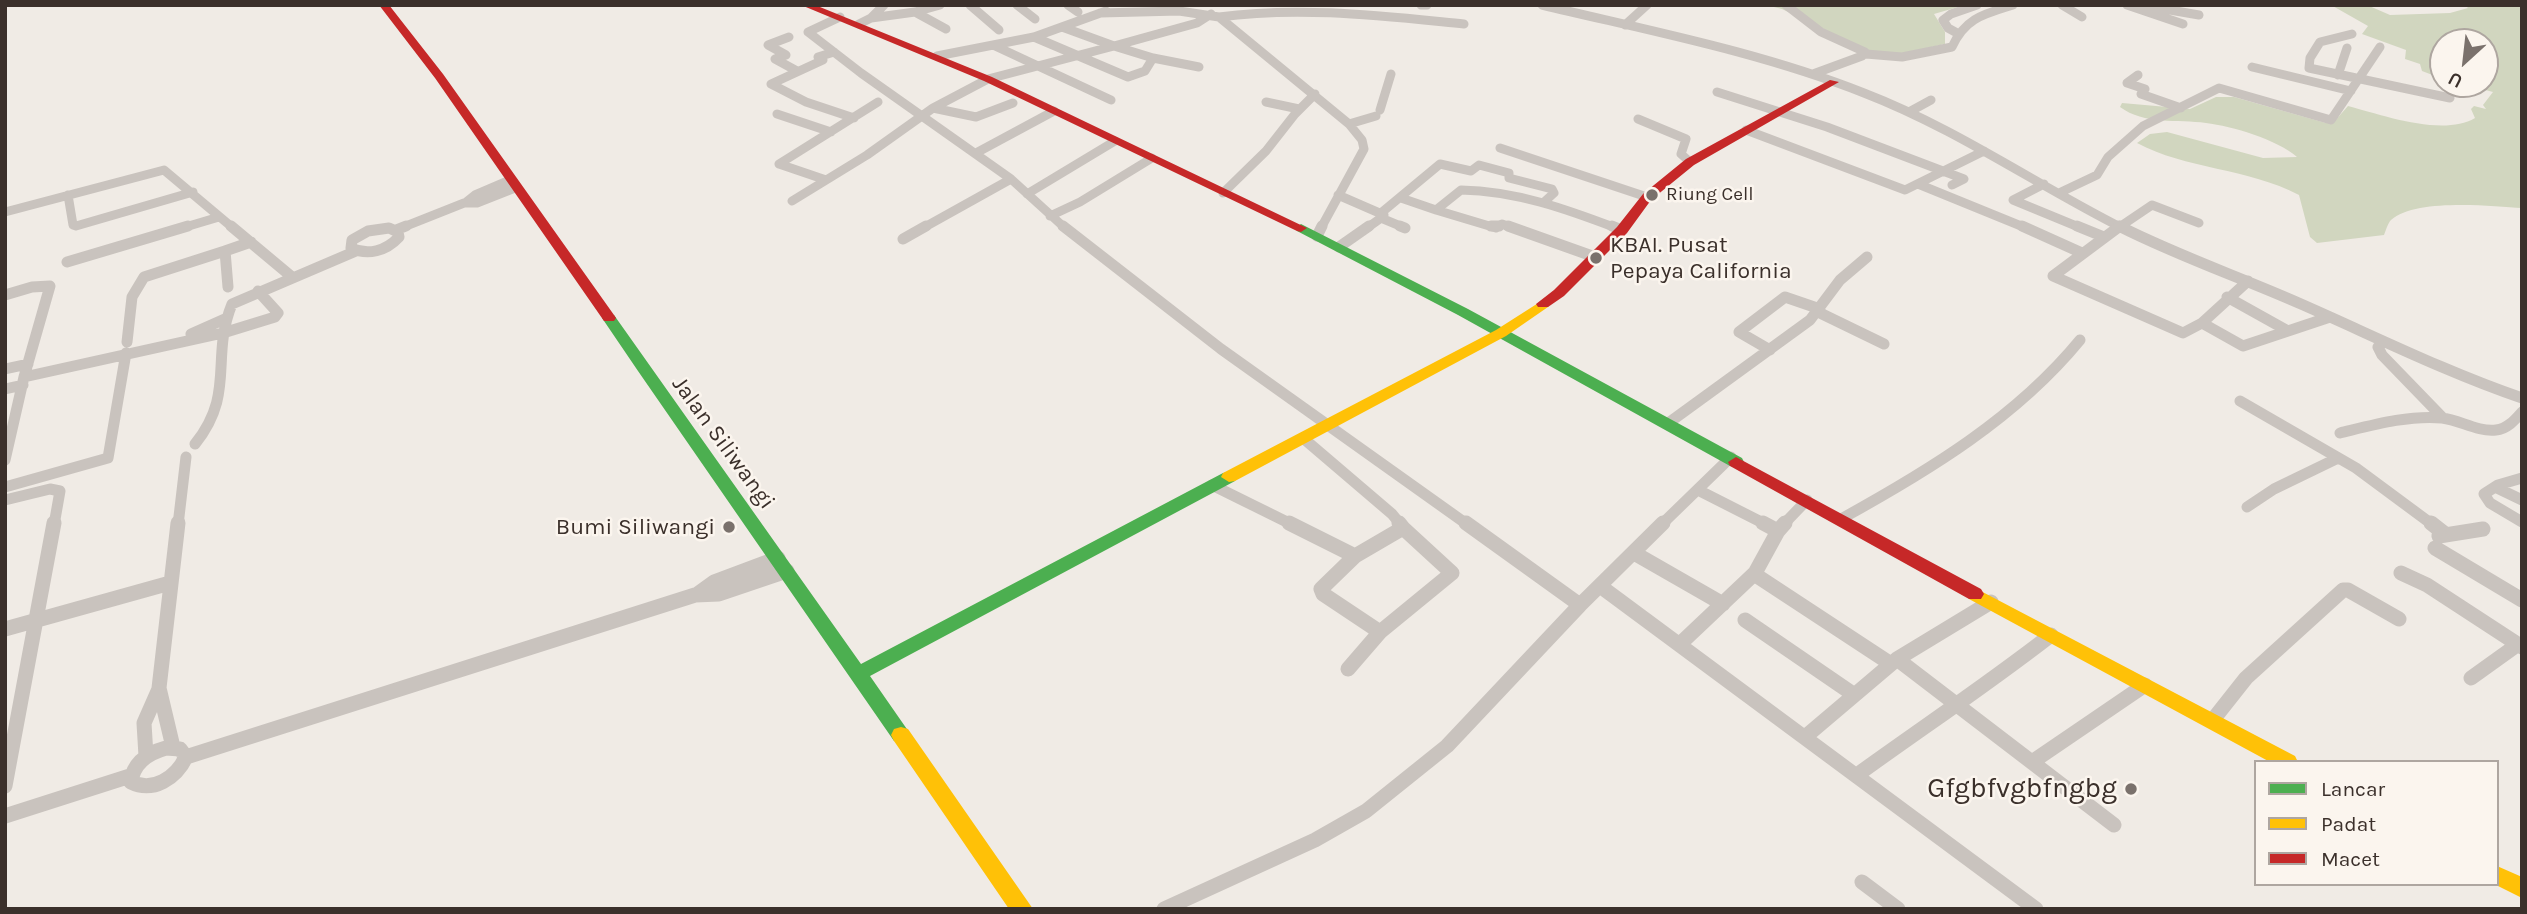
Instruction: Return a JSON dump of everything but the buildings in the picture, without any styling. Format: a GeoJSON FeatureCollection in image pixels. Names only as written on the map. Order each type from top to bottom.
{"type":"FeatureCollection","features":[{"type":"Feature","properties":{"kind":"main road","name":"Jalan Siliwangi"},"geometry":{"type":"LineString","coordinates":[[384,5],[439,76],[697,448],[783,565],[1023,909]]}},
{"type":"Feature","properties":{"kind":"main road"},"geometry":{"type":"LineString","coordinates":[[806,5],[840,17],[865,21],[1339,247],[1731,457],[2051,635],[2284,760]]}},
{"type":"Feature","properties":{"kind":"main road"},"geometry":{"type":"LineString","coordinates":[[858,674],[1501,333],[1559,293],[1622,230],[1647,197],[1690,162],[1834,82]]}},
{"type":"Feature","properties":{"kind":"main road"},"geometry":{"type":"LineString","coordinates":[[2499,876],[2522,888]]}},
{"type":"Feature","properties":{"kind":"street"},"geometry":{"type":"LineString","coordinates":[[865,21],[884,5]]}},
{"type":"Feature","properties":{"kind":"street"},"geometry":{"type":"LineString","coordinates":[[865,21],[940,5]]}},
{"type":"Feature","properties":{"kind":"street"},"geometry":{"type":"LineString","coordinates":[[970,5],[999,30]]}},
{"type":"Feature","properties":{"kind":"street"},"geometry":{"type":"LineString","coordinates":[[1017,5],[1035,19]]}},
{"type":"Feature","properties":{"kind":"street"},"geometry":{"type":"LineString","coordinates":[[1068,5],[1078,12]]}},
{"type":"Feature","properties":{"kind":"street"},"geometry":{"type":"LineString","coordinates":[[937,57],[1034,37],[1127,5]]}},
{"type":"Feature","properties":{"kind":"street"},"geometry":{"type":"LineString","coordinates":[[1420,5],[1427,5]]}},
{"type":"Feature","properties":{"kind":"street"},"geometry":{"type":"LineString","coordinates":[[1542,5],[1704,43],[1812,74],[1909,112],[2144,239],[2248,281],[2462,377],[2522,398]]}},
{"type":"Feature","properties":{"kind":"street"},"geometry":{"type":"LineString","coordinates":[[1625,25],[1647,5]]}},
{"type":"Feature","properties":{"kind":"street"},"geometry":{"type":"LineString","coordinates":[[1786,5],[1821,32],[1861,48],[1866,54]]}},
{"type":"Feature","properties":{"kind":"street"},"geometry":{"type":"LineString","coordinates":[[1957,33],[1948,28],[1942,20],[1977,5]]}},
{"type":"Feature","properties":{"kind":"street"},"geometry":{"type":"LineString","coordinates":[[1957,33],[1987,13],[2013,5]]}},
{"type":"Feature","properties":{"kind":"street"},"geometry":{"type":"LineString","coordinates":[[2062,5],[2082,17]]}},
{"type":"Feature","properties":{"kind":"street"},"geometry":{"type":"LineString","coordinates":[[2127,5],[2183,24]]}},
{"type":"Feature","properties":{"kind":"street"},"geometry":{"type":"LineString","coordinates":[[2141,5],[2164,12],[2174,9],[2199,15]]}},
{"type":"Feature","properties":{"kind":"street"},"geometry":{"type":"LineString","coordinates":[[1100,13],[1178,10],[1215,16],[1331,11],[1464,24]]}},
{"type":"Feature","properties":{"kind":"street"},"geometry":{"type":"LineString","coordinates":[[915,12],[946,29]]}},
{"type":"Feature","properties":{"kind":"street"},"geometry":{"type":"LineString","coordinates":[[1064,28],[1142,15]]}},
{"type":"Feature","properties":{"kind":"street"},"geometry":{"type":"LineString","coordinates":[[792,201],[867,155],[933,108],[988,79],[1077,57],[1215,16]]}},
{"type":"Feature","properties":{"kind":"street"},"geometry":{"type":"LineString","coordinates":[[1215,16],[1315,94],[1349,124],[1362,141],[1364,149],[1317,236]]}},
{"type":"Feature","properties":{"kind":"street"},"geometry":{"type":"LineString","coordinates":[[840,17],[808,30],[834,52],[1011,179],[1050,216],[1220,349],[1580,605]]}},
{"type":"Feature","properties":{"kind":"street"},"geometry":{"type":"LineString","coordinates":[[1064,28],[1153,58],[1199,67]]}},
{"type":"Feature","properties":{"kind":"street"},"geometry":{"type":"LineString","coordinates":[[1812,74],[1866,54],[1902,57],[1947,49],[1956,44],[1957,33]]}},
{"type":"Feature","properties":{"kind":"street"},"geometry":{"type":"LineString","coordinates":[[2352,34],[2320,42],[2309,58],[2309,68],[2429,94]]}},
{"type":"Feature","properties":{"kind":"street"},"geometry":{"type":"LineString","coordinates":[[797,71],[775,59],[786,55],[768,45],[786,35],[794,40],[811,35]]}},
{"type":"Feature","properties":{"kind":"street"},"geometry":{"type":"LineString","coordinates":[[1034,37],[1131,78],[1145,71],[1153,58]]}},
{"type":"Feature","properties":{"kind":"street"},"geometry":{"type":"LineString","coordinates":[[993,45],[1035,67],[1111,100]]}},
{"type":"Feature","properties":{"kind":"street"},"geometry":{"type":"LineString","coordinates":[[2059,192],[2096,176],[2108,157],[2143,126],[2213,90],[2225,89],[2329,120],[2359,79],[2365,64],[2380,47]]}},
{"type":"Feature","properties":{"kind":"street"},"geometry":{"type":"LineString","coordinates":[[2338,75],[2347,48]]}},
{"type":"Feature","properties":{"kind":"street"},"geometry":{"type":"LineString","coordinates":[[834,52],[818,57],[823,60],[771,84],[806,102],[854,118]]}},
{"type":"Feature","properties":{"kind":"street"},"geometry":{"type":"LineString","coordinates":[[2252,67],[2351,91]]}},
{"type":"Feature","properties":{"kind":"street"},"geometry":{"type":"LineString","coordinates":[[1349,124],[1378,113],[1391,74]]}},
{"type":"Feature","properties":{"kind":"street"},"geometry":{"type":"LineString","coordinates":[[2138,75],[2127,83],[2145,89],[2141,94],[2181,108]]}},
{"type":"Feature","properties":{"kind":"street"},"geometry":{"type":"LineString","coordinates":[[2288,88],[2294,76]]}},
{"type":"Feature","properties":{"kind":"street"},"geometry":{"type":"LineString","coordinates":[[1717,92],[1963,178],[1952,185]]}},
{"type":"Feature","properties":{"kind":"street"},"geometry":{"type":"LineString","coordinates":[[1223,193],[1266,152],[1299,109],[1315,94]]}},
{"type":"Feature","properties":{"kind":"street"},"geometry":{"type":"LineString","coordinates":[[1909,112],[1931,100]]}},
{"type":"Feature","properties":{"kind":"street"},"geometry":{"type":"LineString","coordinates":[[826,180],[779,163],[878,102]]}},
{"type":"Feature","properties":{"kind":"street"},"geometry":{"type":"LineString","coordinates":[[1266,102],[1299,109]]}},
{"type":"Feature","properties":{"kind":"street"},"geometry":{"type":"LineString","coordinates":[[933,108],[976,117],[1013,103]]}},
{"type":"Feature","properties":{"kind":"street"},"geometry":{"type":"LineString","coordinates":[[976,153],[1054,111]]}},
{"type":"Feature","properties":{"kind":"street"},"geometry":{"type":"LineString","coordinates":[[777,114],[831,132]]}},
{"type":"Feature","properties":{"kind":"street"},"geometry":{"type":"LineString","coordinates":[[1638,119],[1686,139],[1681,154],[1690,162]]}},
{"type":"Feature","properties":{"kind":"street"},"geometry":{"type":"LineString","coordinates":[[1746,130],[1901,190],[1984,151]]}},
{"type":"Feature","properties":{"kind":"street"},"geometry":{"type":"LineString","coordinates":[[1027,194],[1115,141]]}},
{"type":"Feature","properties":{"kind":"street"},"geometry":{"type":"LineString","coordinates":[[1500,148],[1647,197]]}},
{"type":"Feature","properties":{"kind":"street"},"geometry":{"type":"LineString","coordinates":[[1050,216],[1080,202],[1152,158]]}},
{"type":"Feature","properties":{"kind":"street"},"geometry":{"type":"LineString","coordinates":[[1339,247],[1381,216],[1440,164],[1471,171],[1479,165],[1509,173],[1509,178],[1554,191],[1543,203]]}},
{"type":"Feature","properties":{"kind":"street"},"geometry":{"type":"LineString","coordinates":[[5,212],[164,170],[292,277]]}},
{"type":"Feature","properties":{"kind":"street"},"geometry":{"type":"LineString","coordinates":[[904,239],[1011,179]]}},
{"type":"Feature","properties":{"kind":"street"},"geometry":{"type":"LineString","coordinates":[[356,251],[351,248],[350,243],[358,235],[379,229],[396,230],[464,203],[477,203],[513,184]]}},
{"type":"Feature","properties":{"kind":"street"},"geometry":{"type":"LineString","coordinates":[[1918,184],[1995,214],[2082,253]]}},
{"type":"Feature","properties":{"kind":"street"},"geometry":{"type":"LineString","coordinates":[[1995,214],[2013,200],[2044,184]]}},
{"type":"Feature","properties":{"kind":"street"},"geometry":{"type":"LineString","coordinates":[[1436,210],[1462,190],[1490,190],[1543,203],[1622,230]]}},
{"type":"Feature","properties":{"kind":"street"},"geometry":{"type":"LineString","coordinates":[[68,195],[73,225],[76,226],[192,192]]}},
{"type":"Feature","properties":{"kind":"street"},"geometry":{"type":"LineString","coordinates":[[1338,195],[1405,228]]}},
{"type":"Feature","properties":{"kind":"street"},"geometry":{"type":"LineString","coordinates":[[1401,198],[1467,220],[1473,219],[1495,227],[1503,225],[1520,228],[1595,257]]}},
{"type":"Feature","properties":{"kind":"street"},"geometry":{"type":"LineString","coordinates":[[2013,200],[2104,237]]}},
{"type":"Feature","properties":{"kind":"street"},"geometry":{"type":"LineString","coordinates":[[2048,214],[2072,200]]}},
{"type":"Feature","properties":{"kind":"street"},"geometry":{"type":"LineString","coordinates":[[2199,223],[2152,205],[2053,276],[2179,333],[2185,333],[2202,323],[2227,297],[2248,281]]}},
{"type":"Feature","properties":{"kind":"street"},"geometry":{"type":"LineString","coordinates":[[67,261],[219,217]]}},
{"type":"Feature","properties":{"kind":"street"},"geometry":{"type":"LineString","coordinates":[[195,444],[217,415],[223,377],[223,333],[233,302],[356,251],[387,247],[399,237],[396,230]]}},
{"type":"Feature","properties":{"kind":"street"},"geometry":{"type":"LineString","coordinates":[[5,487],[108,458],[137,281],[153,273],[251,242]]}},
{"type":"Feature","properties":{"kind":"street"},"geometry":{"type":"LineString","coordinates":[[225,251],[228,287]]}},
{"type":"Feature","properties":{"kind":"street"},"geometry":{"type":"LineString","coordinates":[[1667,424],[1819,311],[1840,280],[1867,257]]}},
{"type":"Feature","properties":{"kind":"street"},"geometry":{"type":"LineString","coordinates":[[5,295],[32,287],[50,286],[23,381],[5,460]]}},
{"type":"Feature","properties":{"kind":"street"},"geometry":{"type":"LineString","coordinates":[[5,389],[127,348],[169,344],[223,333],[278,315],[258,291]]}},
{"type":"Feature","properties":{"kind":"street"},"geometry":{"type":"LineString","coordinates":[[1770,349],[1739,332],[1785,297],[1884,344]]}},
{"type":"Feature","properties":{"kind":"street"},"geometry":{"type":"LineString","coordinates":[[2227,297],[2287,331]]}},
{"type":"Feature","properties":{"kind":"street"},"geometry":{"type":"LineString","coordinates":[[2202,323],[2244,346],[2330,317]]}},
{"type":"Feature","properties":{"kind":"street"},"geometry":{"type":"LineString","coordinates":[[169,344],[227,318]]}},
{"type":"Feature","properties":{"kind":"street"},"geometry":{"type":"LineString","coordinates":[[1841,519],[1900,484],[1916,478],[1957,450],[2057,368],[2080,340]]}},
{"type":"Feature","properties":{"kind":"street"},"geometry":{"type":"LineString","coordinates":[[2382,342],[2378,347],[2382,355],[2443,418]]}},
{"type":"Feature","properties":{"kind":"street"},"geometry":{"type":"LineString","coordinates":[[5,369],[28,364]]}},
{"type":"Feature","properties":{"kind":"street"},"geometry":{"type":"LineString","coordinates":[[2240,401],[2339,458],[2439,540],[2522,600]]}},
{"type":"Feature","properties":{"kind":"street"},"geometry":{"type":"LineString","coordinates":[[2340,433],[2389,423],[2443,418],[2493,430],[2507,427],[2522,412]]}},
{"type":"Feature","properties":{"kind":"street"},"geometry":{"type":"LineString","coordinates":[[1303,438],[1392,514],[1403,528],[1452,573],[1380,632],[1348,669]]}},
{"type":"Feature","properties":{"kind":"street"},"geometry":{"type":"LineString","coordinates":[[186,457],[159,688],[167,730],[180,752],[184,764],[171,777],[152,786],[136,785],[130,776],[132,769],[146,756],[180,752],[695,595],[719,594],[783,565]]}},
{"type":"Feature","properties":{"kind":"street"},"geometry":{"type":"LineString","coordinates":[[1164,909],[1315,840],[1366,811],[1447,746],[1580,605],[1731,457]]}},
{"type":"Feature","properties":{"kind":"street"},"geometry":{"type":"LineString","coordinates":[[2247,507],[2274,489],[2339,458]]}},
{"type":"Feature","properties":{"kind":"street"},"geometry":{"type":"LineString","coordinates":[[2522,478],[2495,487],[2484,494],[2484,498],[2502,512],[2522,522]]}},
{"type":"Feature","properties":{"kind":"street"},"geometry":{"type":"LineString","coordinates":[[1212,485],[1355,556]]}},
{"type":"Feature","properties":{"kind":"street"},"geometry":{"type":"LineString","coordinates":[[2495,487],[2522,500]]}},
{"type":"Feature","properties":{"kind":"street"},"geometry":{"type":"LineString","coordinates":[[5,500],[50,489],[60,491],[5,786]]}},
{"type":"Feature","properties":{"kind":"street"},"geometry":{"type":"LineString","coordinates":[[1698,490],[1778,531]]}},
{"type":"Feature","properties":{"kind":"street"},"geometry":{"type":"LineString","coordinates":[[1681,643],[1754,574],[1778,531],[1807,500]]}},
{"type":"Feature","properties":{"kind":"street"},"geometry":{"type":"LineString","coordinates":[[1380,632],[1323,594],[1321,589],[1355,556],[1403,528]]}},
{"type":"Feature","properties":{"kind":"street"},"geometry":{"type":"LineString","coordinates":[[2439,540],[2483,529]]}},
{"type":"Feature","properties":{"kind":"street"},"geometry":{"type":"LineString","coordinates":[[1633,553],[1723,604]]}},
{"type":"Feature","properties":{"kind":"street"},"geometry":{"type":"LineString","coordinates":[[2401,573],[2427,585],[2519,646],[2471,678]]}},
{"type":"Feature","properties":{"kind":"street"},"geometry":{"type":"LineString","coordinates":[[1754,574],[1894,662],[1955,704],[2113,825]]}},
{"type":"Feature","properties":{"kind":"street"},"geometry":{"type":"LineString","coordinates":[[5,629],[170,583]]}},
{"type":"Feature","properties":{"kind":"street"},"geometry":{"type":"LineString","coordinates":[[1600,586],[1681,643],[2036,909]]}},
{"type":"Feature","properties":{"kind":"street"},"geometry":{"type":"LineString","coordinates":[[2212,720],[2246,678],[2343,590],[2348,590],[2399,619]]}},
{"type":"Feature","properties":{"kind":"street"},"geometry":{"type":"LineString","coordinates":[[1805,737],[1894,662],[1991,602]]}},
{"type":"Feature","properties":{"kind":"street"},"geometry":{"type":"LineString","coordinates":[[1745,620],[1853,694]]}},
{"type":"Feature","properties":{"kind":"street"},"geometry":{"type":"LineString","coordinates":[[1857,775],[1955,704],[1985,686],[2051,635]]}},
{"type":"Feature","properties":{"kind":"street"},"geometry":{"type":"LineString","coordinates":[[2032,762],[2145,685]]}},
{"type":"Feature","properties":{"kind":"street"},"geometry":{"type":"LineString","coordinates":[[146,756],[144,723],[159,688]]}},
{"type":"Feature","properties":{"kind":"street"},"geometry":{"type":"LineString","coordinates":[[5,816],[130,776]]}},
{"type":"Feature","properties":{"kind":"street"},"geometry":{"type":"LineString","coordinates":[[1862,882],[1898,909]]}},
{"type":"Feature","properties":{"kind":"green space"},"geometry":{"type":"Polygon","coordinates":[[[1748,5],[1958,7],[1934,14],[1945,32],[1945,44],[1896,55],[1867,50],[1782,9],[1748,5]]]}},
{"type":"Feature","properties":{"kind":"green space"},"geometry":{"type":"Polygon","coordinates":[[[2331,5],[2367,5],[2390,15],[2450,13],[2468,8],[2465,5],[2522,5],[2522,208],[2454,205],[2417,209],[2402,213],[2391,220],[2384,235],[2317,243],[2310,237],[2299,195],[2259,179],[2175,158],[2137,143],[2150,134],[2167,132],[2263,158],[2297,157],[2289,151],[2229,127],[2150,119],[2129,113],[2120,107],[2122,103],[2190,109],[2216,97],[2234,97],[2326,123],[2333,123],[2348,106],[2395,119],[2446,125],[2475,118],[2471,109],[2474,106],[2486,109],[2483,105],[2488,98],[2499,98],[2499,28],[2429,28],[2429,74],[2422,71],[2420,64],[2405,59],[2406,50],[2362,34],[2368,26],[2331,5]]]}},
{"type":"Feature","properties":{"kind":"traffic: fast"},"geometry":{"type":"LineString","coordinates":[[1301,228],[1463,312],[1736,462]]}},
{"type":"Feature","properties":{"kind":"traffic: fast"},"geometry":{"type":"LineString","coordinates":[[609,318],[901,735]]}},
{"type":"Feature","properties":{"kind":"traffic: fast"},"geometry":{"type":"LineString","coordinates":[[858,674],[1229,477]]}},
{"type":"Feature","properties":{"kind":"traffic: slow"},"geometry":{"type":"LineString","coordinates":[[1229,477],[1501,333],[1543,304]]}},
{"type":"Feature","properties":{"kind":"traffic: slow"},"geometry":{"type":"LineString","coordinates":[[1975,594],[2284,760]]}},
{"type":"Feature","properties":{"kind":"traffic: slow"},"geometry":{"type":"LineString","coordinates":[[901,735],[1022,909]]}},
{"type":"Feature","properties":{"kind":"traffic: slow"},"geometry":{"type":"LineString","coordinates":[[2499,876],[2522,888]]}},
{"type":"Feature","properties":{"kind":"traffic: jam"},"geometry":{"type":"LineString","coordinates":[[384,5],[439,76],[609,318]]}},
{"type":"Feature","properties":{"kind":"traffic: jam"},"geometry":{"type":"LineString","coordinates":[[806,5],[988,79],[1301,228]]}},
{"type":"Feature","properties":{"kind":"traffic: jam"},"geometry":{"type":"LineString","coordinates":[[1543,304],[1559,293],[1622,230],[1647,197],[1690,162],[1834,82]]}},
{"type":"Feature","properties":{"kind":"traffic: jam"},"geometry":{"type":"LineString","coordinates":[[1736,462],[1975,594]]}},
{"type":"Feature","properties":{"kind":"place","name":"Riung Cell"},"geometry":{"type":"Point","coordinates":[1652,195]}},
{"type":"Feature","properties":{"kind":"place","name":"KBAI. Pusat Pepaya California"},"geometry":{"type":"Point","coordinates":[1596,258]}},
{"type":"Feature","properties":{"kind":"place","name":"Bumi Siliwangi"},"geometry":{"type":"Point","coordinates":[729,527]}},
{"type":"Feature","properties":{"kind":"place","name":"Gfgbfvgbfngbg"},"geometry":{"type":"Point","coordinates":[2131,789]}}]}
